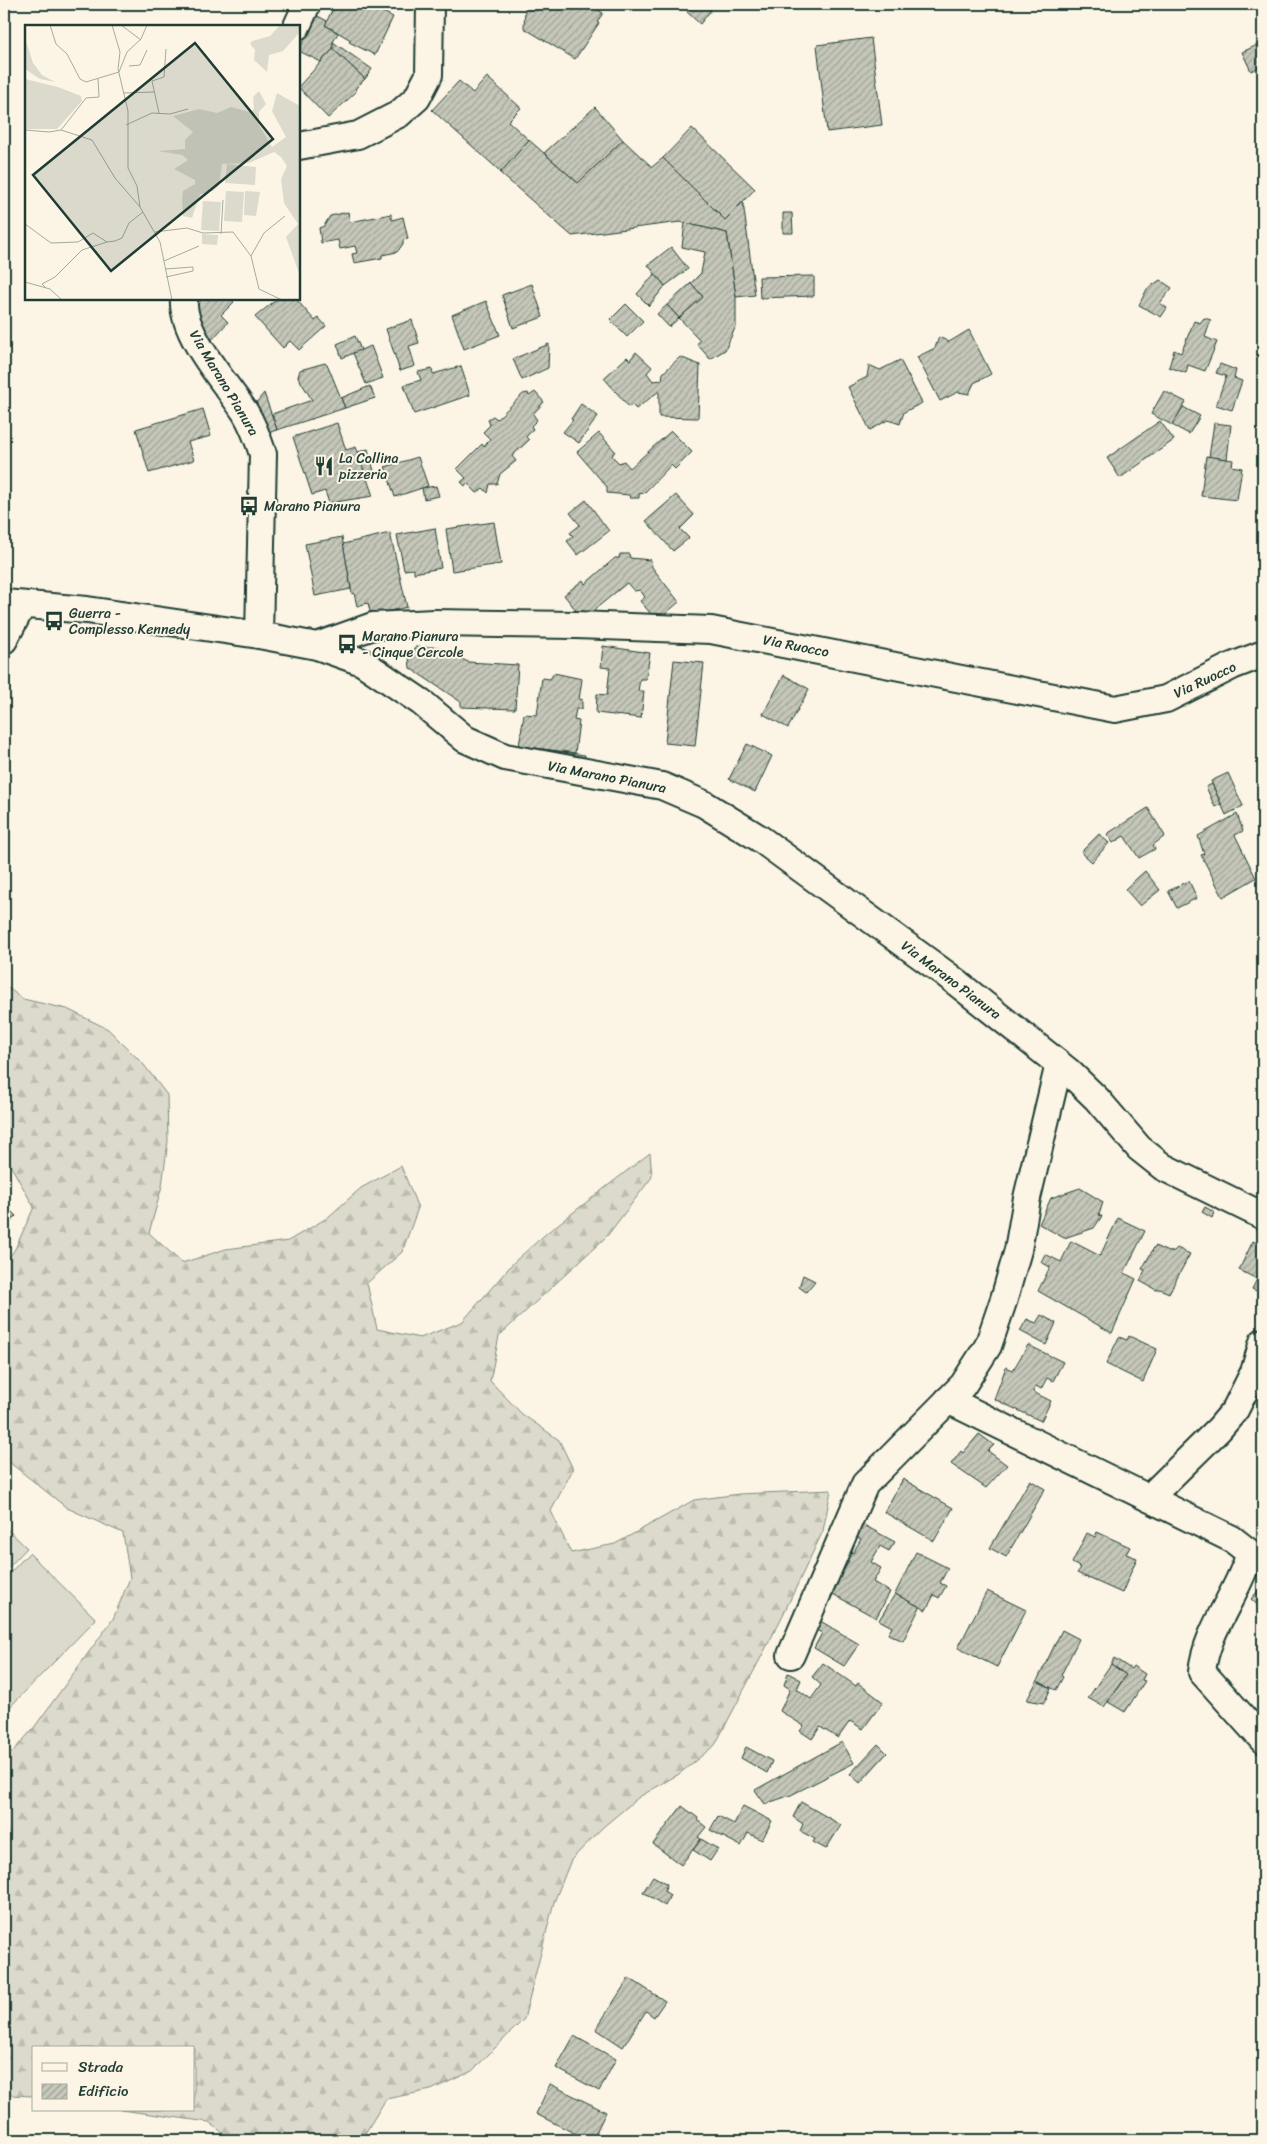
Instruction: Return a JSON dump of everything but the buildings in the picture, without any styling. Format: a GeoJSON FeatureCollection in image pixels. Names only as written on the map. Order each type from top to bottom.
{"type":"FeatureCollection","features":[{"type":"Feature","properties":{"kind":"street"},"geometry":{"type":"LineString","coordinates":[[297,25],[307,4]]}},
{"type":"Feature","properties":{"kind":"street"},"geometry":{"type":"LineString","coordinates":[[300,146],[358,135],[399,114],[417,98],[429,75],[430,4]]}},
{"type":"Feature","properties":{"kind":"street","name":"Via Marano Pianura"},"geometry":{"type":"LineString","coordinates":[[184,300],[194,339],[246,413],[256,433],[263,454],[259,634],[317,646],[362,662],[421,702],[465,739],[505,757],[662,786],[704,804],[759,838],[947,975],[1059,1064],[1097,1099],[1139,1148],[1163,1167],[1263,1216]]}},
{"type":"Feature","properties":{"kind":"street"},"geometry":{"type":"LineString","coordinates":[[4,640],[13,604],[87,610],[259,634]]}},
{"type":"Feature","properties":{"kind":"street","name":"Via Ruocco"},"geometry":{"type":"LineString","coordinates":[[317,646],[373,626],[434,623],[576,625],[711,630],[1115,709],[1166,699],[1232,666],[1263,654]]}},
{"type":"Feature","properties":{"kind":"street"},"geometry":{"type":"LineString","coordinates":[[791,1655],[865,1484],[963,1385],[988,1346],[1018,1250],[1027,1198],[1059,1064]]}},
{"type":"Feature","properties":{"kind":"street"},"geometry":{"type":"LineString","coordinates":[[1149,1498],[1219,1429],[1235,1410],[1254,1372],[1263,1342]]}},
{"type":"Feature","properties":{"kind":"street"},"geometry":{"type":"LineString","coordinates":[[948,1400],[1232,1539],[1250,1554],[1245,1569],[1204,1654],[1202,1672],[1263,1740]]}},
{"type":"Feature","properties":{"kind":"green space"},"geometry":{"type":"Polygon","coordinates":[[[4,985],[23,999],[67,1009],[108,1029],[144,1065],[167,1095],[168,1141],[162,1186],[149,1233],[182,1263],[226,1249],[288,1241],[327,1218],[361,1188],[401,1166],[418,1208],[402,1252],[367,1283],[377,1329],[420,1338],[462,1322],[514,1262],[548,1232],[650,1153],[652,1177],[607,1236],[499,1336],[490,1381],[522,1414],[559,1440],[573,1469],[551,1511],[571,1553],[615,1544],[694,1500],[739,1494],[831,1490],[823,1531],[780,1621],[715,1745],[679,1774],[639,1797],[603,1827],[571,1860],[554,1902],[524,2019],[472,2071],[431,2090],[386,2099],[361,2140],[232,2140],[209,2122],[136,2112],[195,2112],[195,2046],[32,2046],[32,2096],[10,2095],[4,2092],[4,1761],[33,1729],[113,1619],[130,1578],[123,1533],[67,1508],[4,1458],[4,1265],[15,1249],[34,1207],[4,1154],[4,985]]]}},
{"type":"Feature","properties":{"kind":"green space"},"geometry":{"type":"Polygon","coordinates":[[[4,1526],[27,1548],[4,1572],[4,1526]]]}},
{"type":"Feature","properties":{"kind":"green space"},"geometry":{"type":"Polygon","coordinates":[[[29,1553],[96,1619],[4,1713],[4,1579],[29,1553]]]}},
{"type":"Feature","properties":{"kind":"place","name":"La Collina pizzeria"},"geometry":{"type":"Point","coordinates":[324,466]}},
{"type":"Feature","properties":{"kind":"place","name":"Marano Pianura"},"geometry":{"type":"Point","coordinates":[249,506]}},
{"type":"Feature","properties":{"kind":"place","name":"Guerra - Complesso Kennedy"},"geometry":{"type":"Point","coordinates":[54,621]}},
{"type":"Feature","properties":{"kind":"place","name":"Marano Pianura - Cinque Cercole"},"geometry":{"type":"Point","coordinates":[347,644]}}]}
